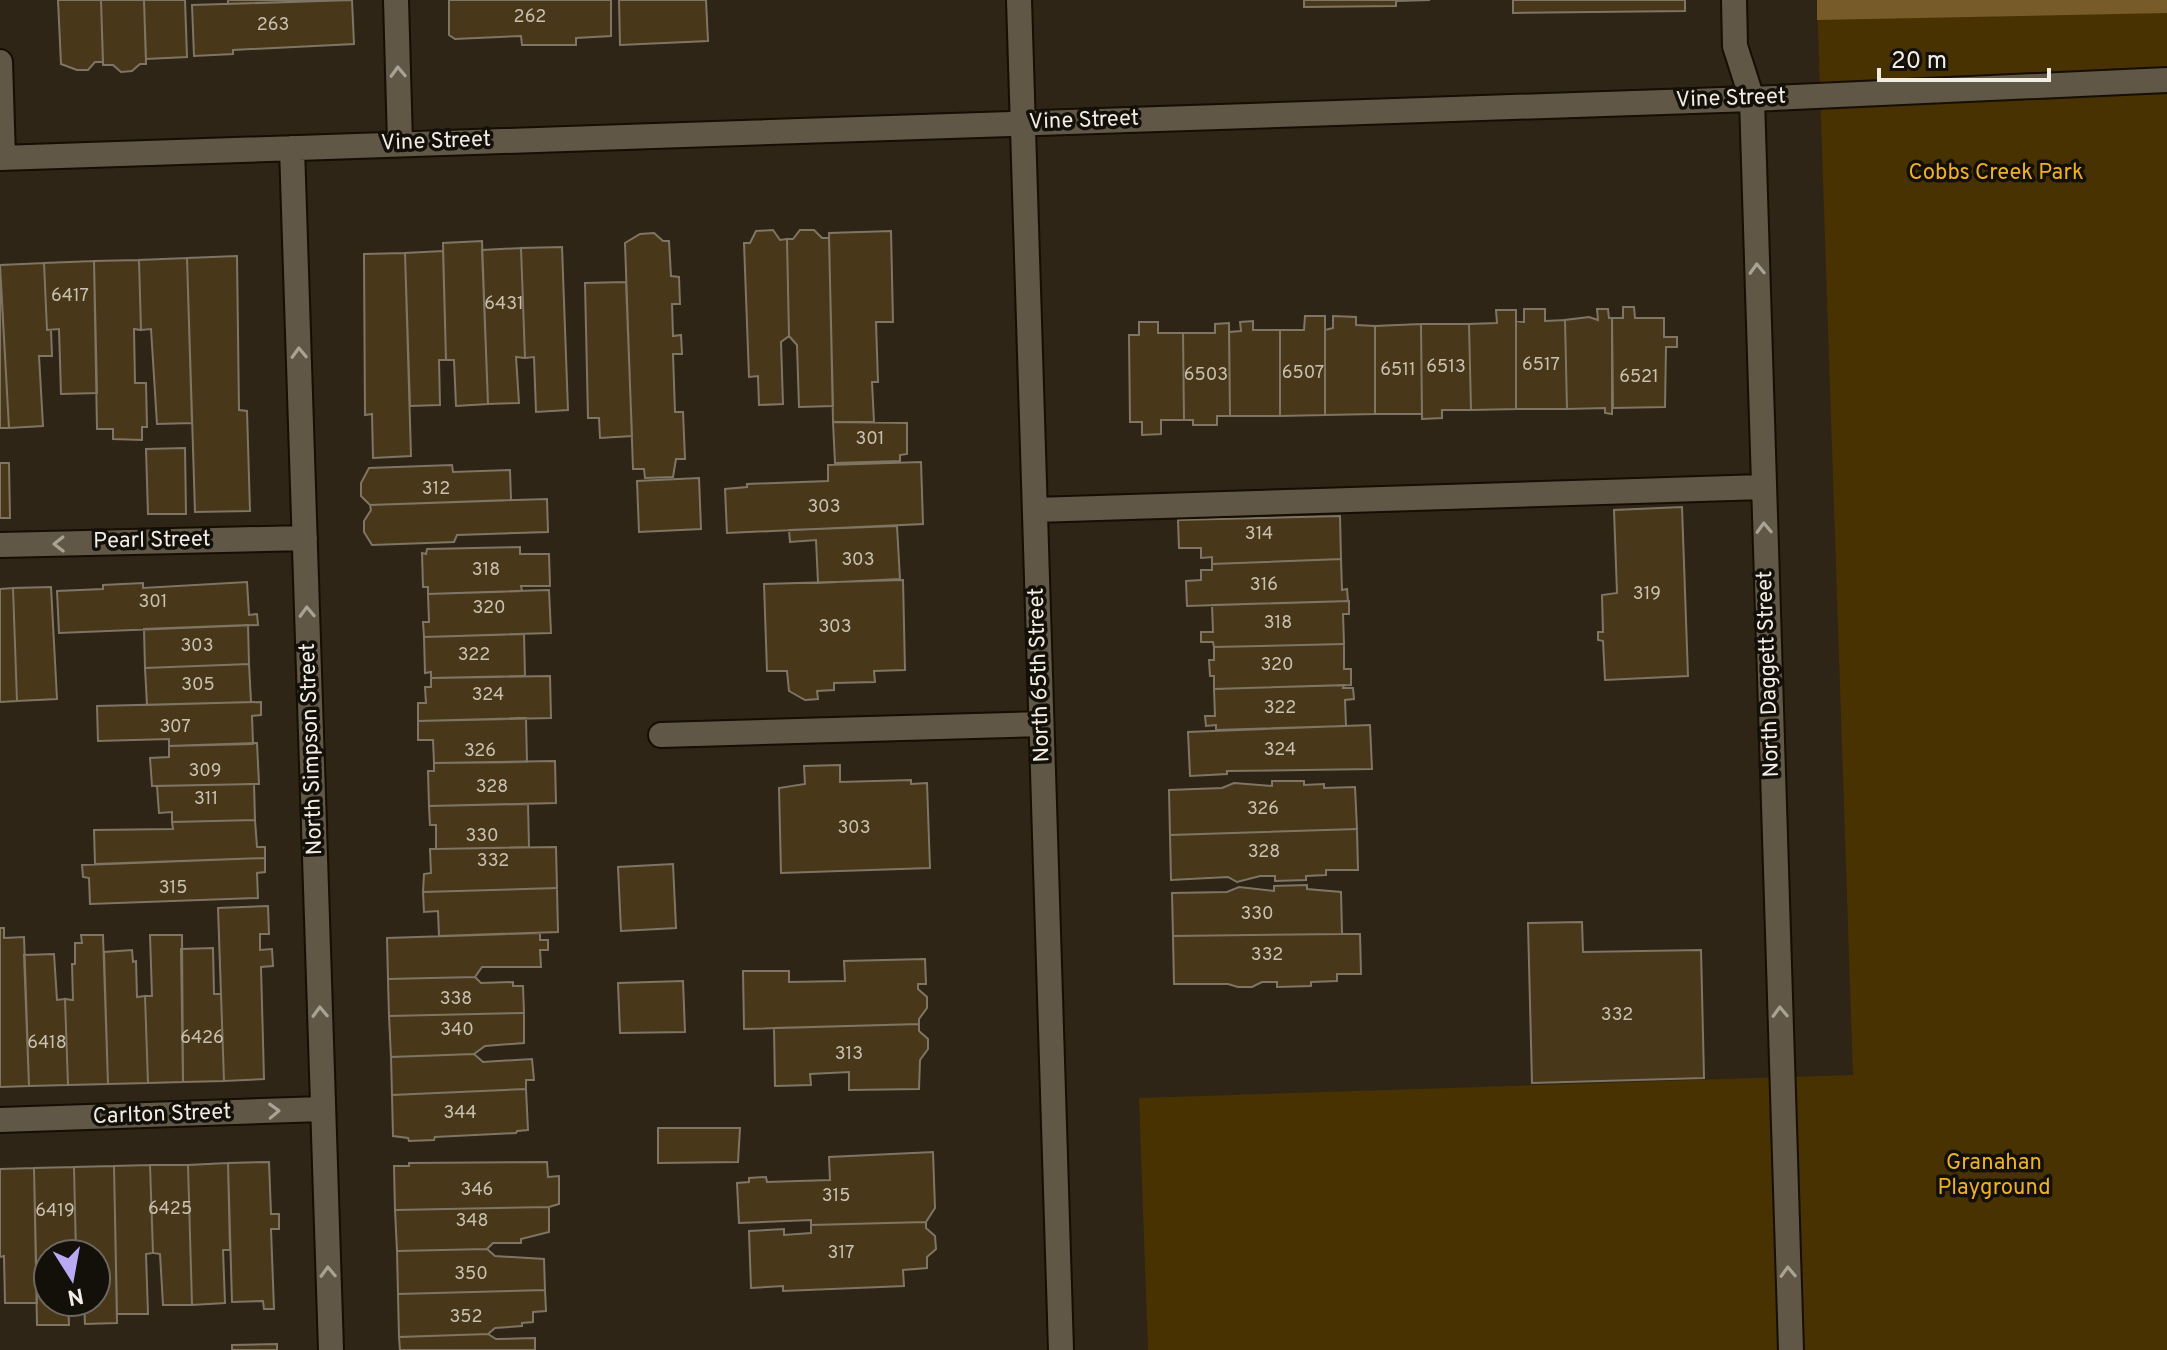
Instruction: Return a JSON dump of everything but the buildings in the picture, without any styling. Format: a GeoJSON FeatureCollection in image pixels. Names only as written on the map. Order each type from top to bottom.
{"type":"FeatureCollection","features":[{"type":"Feature","properties":{"kind":"street"},"geometry":{"type":"LineString","coordinates":[[396,0],[400,143]]}},
{"type":"Feature","properties":{"kind":"street","name":"North 65th Street"},"geometry":{"type":"LineString","coordinates":[[1019,0],[1061,1350]]}},
{"type":"Feature","properties":{"kind":"street","name":"North Daggett Street"},"geometry":{"type":"LineString","coordinates":[[1734,0],[1735,46],[1752,99],[1791,1350]]}},
{"type":"Feature","properties":{"kind":"street"},"geometry":{"type":"LineString","coordinates":[[0,62],[2,158]]}},
{"type":"Feature","properties":{"kind":"street","name":"Vine Street"},"geometry":{"type":"LineString","coordinates":[[2,158],[1752,99],[2167,80]]}},
{"type":"Feature","properties":{"kind":"street","name":"North Simpson Street"},"geometry":{"type":"LineString","coordinates":[[292,148],[331,1350]]}},
{"type":"Feature","properties":{"kind":"street"},"geometry":{"type":"LineString","coordinates":[[1035,510],[1763,487]]}},
{"type":"Feature","properties":{"kind":"street","name":"Pearl Street"},"geometry":{"type":"LineString","coordinates":[[0,545],[305,538]]}},
{"type":"Feature","properties":{"kind":"street"},"geometry":{"type":"LineString","coordinates":[[661,735],[1041,724]]}},
{"type":"Feature","properties":{"kind":"street","name":"Carlton Street"},"geometry":{"type":"LineString","coordinates":[[0,1120],[323,1109]]}},
{"type":"Feature","properties":{"kind":"green space","name":"Cobbs Creek Park"},"geometry":{"type":"Polygon","coordinates":[[[1817,0],[2167,0],[2167,1350],[1148,1350],[1139,1098],[1853,1075],[1817,0]]]}},
{"type":"Feature","properties":{"kind":"shaded area"},"geometry":{"type":"Polygon","coordinates":[[[1817,0],[2167,0],[2167,13],[1817,20],[1817,0]]]}},
{"type":"Feature","properties":{"kind":"park label","name":"Granahan Playground"},"geometry":{"type":"Point","coordinates":[1994,1176]}}]}
